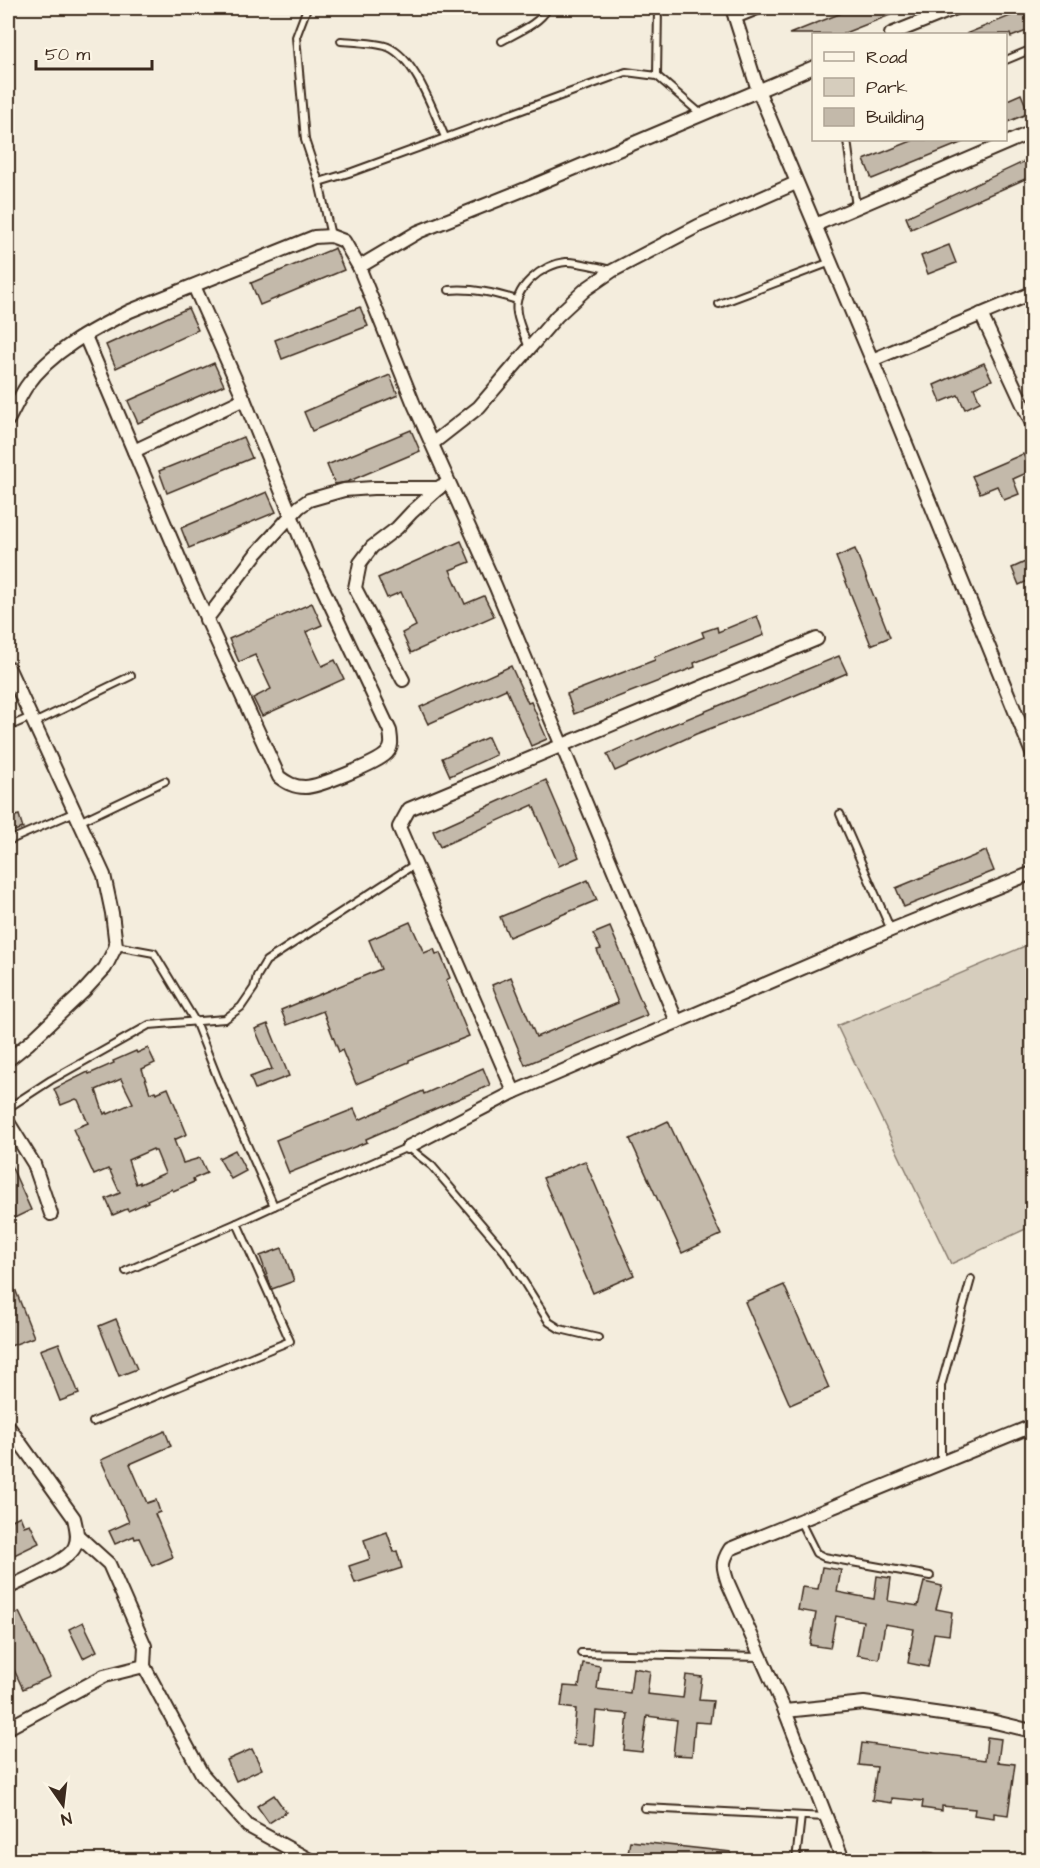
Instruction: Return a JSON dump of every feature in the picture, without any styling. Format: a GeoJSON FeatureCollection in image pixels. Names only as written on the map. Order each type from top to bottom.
{"type":"FeatureCollection","features":[{"type":"Feature","properties":{"kind":"street"},"geometry":{"type":"LineString","coordinates":[[757,8],[734,12],[758,90],[872,360],[1032,753]]}},
{"type":"Feature","properties":{"kind":"street"},"geometry":{"type":"LineString","coordinates":[[894,33],[956,8]]}},
{"type":"Feature","properties":{"kind":"street"},"geometry":{"type":"LineString","coordinates":[[359,267],[418,232],[812,67]]}},
{"type":"Feature","properties":{"kind":"street"},"geometry":{"type":"LineString","coordinates":[[815,225],[1032,132]]}},
{"type":"Feature","properties":{"kind":"street"},"geometry":{"type":"LineString","coordinates":[[432,443],[479,407],[557,316],[586,289],[612,270],[698,226],[796,183]]}},
{"type":"Feature","properties":{"kind":"street"},"geometry":{"type":"LineString","coordinates":[[8,420],[27,386],[46,365],[66,348],[130,310],[314,237],[331,236],[344,241],[359,267],[413,402],[495,585],[677,1022]]}},
{"type":"Feature","properties":{"kind":"street"},"geometry":{"type":"LineString","coordinates":[[85,336],[206,620],[279,777],[290,784],[303,787],[317,786],[377,760],[387,754],[391,745],[390,731],[308,557],[244,399],[194,286]]}},
{"type":"Feature","properties":{"kind":"street"},"geometry":{"type":"LineString","coordinates":[[872,360],[1032,293]]}},
{"type":"Feature","properties":{"kind":"street"},"geometry":{"type":"LineString","coordinates":[[981,314],[1032,424]]}},
{"type":"Feature","properties":{"kind":"street"},"geometry":{"type":"LineString","coordinates":[[134,451],[244,399]]}},
{"type":"Feature","properties":{"kind":"street"},"geometry":{"type":"LineString","coordinates":[[404,680],[355,588],[360,562],[372,547],[397,528],[448,479]]}},
{"type":"Feature","properties":{"kind":"street"},"geometry":{"type":"LineString","coordinates":[[206,620],[256,554],[309,500],[344,490],[439,488]]}},
{"type":"Feature","properties":{"kind":"street"},"geometry":{"type":"LineString","coordinates":[[513,1092],[399,827],[409,809],[817,639]]}},
{"type":"Feature","properties":{"kind":"street"},"geometry":{"type":"LineString","coordinates":[[8,667],[104,875],[116,946],[105,968],[83,992],[8,1060]]}},
{"type":"Feature","properties":{"kind":"street"},"geometry":{"type":"LineString","coordinates":[[408,1147],[513,1092],[891,930],[1032,873]]}},
{"type":"Feature","properties":{"kind":"street"},"geometry":{"type":"LineString","coordinates":[[8,1122],[34,1164],[51,1214]]}},
{"type":"Feature","properties":{"kind":"street"},"geometry":{"type":"LineString","coordinates":[[8,1426],[74,1518],[77,1534],[75,1546],[69,1556],[8,1588]]}},
{"type":"Feature","properties":{"kind":"street"},"geometry":{"type":"LineString","coordinates":[[843,1860],[785,1711],[728,1583],[724,1558],[730,1549],[1032,1426]]}},
{"type":"Feature","properties":{"kind":"street"},"geometry":{"type":"LineString","coordinates":[[77,1534],[109,1564],[146,1646],[144,1666],[202,1774],[248,1826],[310,1860]]}},
{"type":"Feature","properties":{"kind":"street"},"geometry":{"type":"LineString","coordinates":[[8,1728],[104,1676],[144,1666]]}},
{"type":"Feature","properties":{"kind":"street"},"geometry":{"type":"LineString","coordinates":[[785,1711],[864,1703],[991,1721],[1032,1731]]}},
{"type":"Feature","properties":{"kind":"street"},"geometry":{"type":"LineString","coordinates":[[898,1860],[932,1860]]}},
{"type":"Feature","properties":{"kind":"lane"},"geometry":{"type":"LineString","coordinates":[[307,8],[296,37],[305,140],[319,182],[331,236]]}},
{"type":"Feature","properties":{"kind":"lane"},"geometry":{"type":"LineString","coordinates":[[502,41],[530,25],[548,8]]}},
{"type":"Feature","properties":{"kind":"lane"},"geometry":{"type":"LineString","coordinates":[[657,76],[658,8]]}},
{"type":"Feature","properties":{"kind":"lane"},"geometry":{"type":"LineString","coordinates":[[341,41],[388,46],[405,59],[446,138]]}},
{"type":"Feature","properties":{"kind":"lane"},"geometry":{"type":"LineString","coordinates":[[1007,59],[1032,49]]}},
{"type":"Feature","properties":{"kind":"lane"},"geometry":{"type":"LineString","coordinates":[[319,182],[626,72],[657,76],[702,115]]}},
{"type":"Feature","properties":{"kind":"lane"},"geometry":{"type":"LineString","coordinates":[[847,141],[856,207]]}},
{"type":"Feature","properties":{"kind":"lane"},"geometry":{"type":"LineString","coordinates":[[529,348],[516,311],[517,300],[518,293],[536,274],[567,261],[612,270]]}},
{"type":"Feature","properties":{"kind":"lane"},"geometry":{"type":"LineString","coordinates":[[719,304],[831,262]]}},
{"type":"Feature","properties":{"kind":"lane"},"geometry":{"type":"LineString","coordinates":[[449,290],[466,288],[483,290],[517,300]]}},
{"type":"Feature","properties":{"kind":"lane"},"geometry":{"type":"LineString","coordinates":[[8,727],[32,720],[130,676]]}},
{"type":"Feature","properties":{"kind":"lane"},"geometry":{"type":"LineString","coordinates":[[8,841],[77,817],[165,781]]}},
{"type":"Feature","properties":{"kind":"lane"},"geometry":{"type":"LineString","coordinates":[[840,814],[891,930]]}},
{"type":"Feature","properties":{"kind":"lane"},"geometry":{"type":"LineString","coordinates":[[8,1108],[51,1080],[148,1025],[225,1019],[241,1007],[254,988],[257,976],[266,961],[415,864]]}},
{"type":"Feature","properties":{"kind":"lane"},"geometry":{"type":"LineString","coordinates":[[116,946],[154,953],[195,1021],[274,1206]]}},
{"type":"Feature","properties":{"kind":"lane"},"geometry":{"type":"LineString","coordinates":[[126,1271],[408,1147],[432,1166],[505,1252],[549,1322],[560,1329],[598,1338]]}},
{"type":"Feature","properties":{"kind":"lane"},"geometry":{"type":"LineString","coordinates":[[93,1422],[290,1341],[237,1223]]}},
{"type":"Feature","properties":{"kind":"lane"},"geometry":{"type":"LineString","coordinates":[[941,1464],[941,1386],[971,1279]]}},
{"type":"Feature","properties":{"kind":"lane"},"geometry":{"type":"LineString","coordinates":[[800,1521],[816,1553],[824,1557],[930,1576]]}},
{"type":"Feature","properties":{"kind":"lane"},"geometry":{"type":"LineString","coordinates":[[581,1653],[760,1657]]}},
{"type":"Feature","properties":{"kind":"lane"},"geometry":{"type":"LineString","coordinates":[[644,1808],[826,1818]]}},
{"type":"Feature","properties":{"kind":"lane"},"geometry":{"type":"LineString","coordinates":[[796,1860],[801,1816]]}},
{"type":"Feature","properties":{"kind":"green space"},"geometry":{"type":"Polygon","coordinates":[[[1032,943],[1032,1226],[951,1264],[837,1026],[1032,943]]]}},
{"type":"Feature","properties":{"kind":"building"},"geometry":{"type":"Polygon","coordinates":[[[854,8],[908,8],[845,33],[789,34],[854,8]]]}},
{"type":"Feature","properties":{"kind":"building"},"geometry":{"type":"Polygon","coordinates":[[[1032,8],[1032,29],[1011,37],[1007,33],[968,33],[1032,8]]]}},
{"type":"Feature","properties":{"kind":"building"},"geometry":{"type":"Polygon","coordinates":[[[1021,94],[1029,113],[1007,122],[1007,100],[1021,94]]]}},
{"type":"Feature","properties":{"kind":"building"},"geometry":{"type":"Polygon","coordinates":[[[912,141],[966,141],[872,179],[864,160],[912,141]]]}},
{"type":"Feature","properties":{"kind":"building"},"geometry":{"type":"Polygon","coordinates":[[[1032,158],[1032,176],[911,229],[906,217],[1032,158]]]}},
{"type":"Feature","properties":{"kind":"building"},"geometry":{"type":"Polygon","coordinates":[[[949,245],[956,263],[928,274],[921,256],[949,245]]]}},
{"type":"Feature","properties":{"kind":"building"},"geometry":{"type":"Polygon","coordinates":[[[335,248],[344,270],[260,305],[251,283],[335,248]]]}},
{"type":"Feature","properties":{"kind":"building"},"geometry":{"type":"Polygon","coordinates":[[[360,307],[368,326],[282,359],[275,340],[360,307]]]}},
{"type":"Feature","properties":{"kind":"building"},"geometry":{"type":"Polygon","coordinates":[[[188,308],[198,330],[116,368],[106,345],[188,308]]]}},
{"type":"Feature","properties":{"kind":"building"},"geometry":{"type":"Polygon","coordinates":[[[214,363],[224,385],[138,423],[128,401],[214,363]]]}},
{"type":"Feature","properties":{"kind":"building"},"geometry":{"type":"Polygon","coordinates":[[[984,363],[992,380],[974,388],[980,402],[965,409],[958,395],[941,402],[934,385],[984,363]]]}},
{"type":"Feature","properties":{"kind":"building"},"geometry":{"type":"Polygon","coordinates":[[[390,375],[398,395],[312,431],[304,412],[390,375]]]}},
{"type":"Feature","properties":{"kind":"building"},"geometry":{"type":"Polygon","coordinates":[[[411,430],[420,451],[347,482],[335,484],[327,465],[411,430]]]}},
{"type":"Feature","properties":{"kind":"building"},"geometry":{"type":"Polygon","coordinates":[[[243,437],[252,458],[167,493],[159,471],[243,437]]]}},
{"type":"Feature","properties":{"kind":"building"},"geometry":{"type":"Polygon","coordinates":[[[1023,454],[1031,471],[1013,479],[1019,494],[1004,500],[997,486],[980,493],[972,476],[1023,454]]]}},
{"type":"Feature","properties":{"kind":"building"},"geometry":{"type":"Polygon","coordinates":[[[267,492],[276,512],[189,548],[181,528],[267,492]]]}},
{"type":"Feature","properties":{"kind":"building"},"geometry":{"type":"Polygon","coordinates":[[[461,541],[470,562],[450,570],[465,604],[484,596],[494,616],[411,653],[402,633],[416,626],[401,592],[387,598],[378,578],[461,541]]]}},
{"type":"Feature","properties":{"kind":"building"},"geometry":{"type":"Polygon","coordinates":[[[855,549],[890,637],[871,645],[836,557],[855,549]]]}},
{"type":"Feature","properties":{"kind":"building"},"geometry":{"type":"Polygon","coordinates":[[[1032,559],[1032,579],[1019,585],[1012,568],[1032,559]]]}},
{"type":"Feature","properties":{"kind":"building"},"geometry":{"type":"Polygon","coordinates":[[[312,603],[322,625],[306,632],[322,666],[335,660],[344,679],[262,716],[253,698],[271,689],[255,655],[239,662],[229,639],[312,603]]]}},
{"type":"Feature","properties":{"kind":"building"},"geometry":{"type":"Polygon","coordinates":[[[757,616],[764,635],[694,663],[695,667],[574,714],[567,694],[655,660],[654,657],[704,637],[702,632],[717,627],[718,632],[757,616]]]}},
{"type":"Feature","properties":{"kind":"building"},"geometry":{"type":"Polygon","coordinates":[[[839,656],[847,673],[782,701],[696,734],[615,771],[607,754],[672,725],[839,656]]]}},
{"type":"Feature","properties":{"kind":"building"},"geometry":{"type":"Polygon","coordinates":[[[511,666],[528,703],[531,702],[547,739],[531,746],[506,689],[428,724],[420,707],[511,666]]]}},
{"type":"Feature","properties":{"kind":"building"},"geometry":{"type":"Polygon","coordinates":[[[488,737],[496,755],[450,776],[442,758],[488,737]]]}},
{"type":"Feature","properties":{"kind":"building"},"geometry":{"type":"Polygon","coordinates":[[[546,780],[579,857],[559,866],[533,805],[440,847],[433,831],[546,780]]]}},
{"type":"Feature","properties":{"kind":"building"},"geometry":{"type":"Polygon","coordinates":[[[19,815],[23,828],[8,833],[8,818],[19,815]]]}},
{"type":"Feature","properties":{"kind":"building"},"geometry":{"type":"Polygon","coordinates":[[[986,851],[994,871],[904,907],[896,888],[986,851]]]}},
{"type":"Feature","properties":{"kind":"building"},"geometry":{"type":"Polygon","coordinates":[[[588,880],[597,900],[509,937],[500,917],[588,880]]]}},
{"type":"Feature","properties":{"kind":"building"},"geometry":{"type":"Polygon","coordinates":[[[410,922],[424,953],[434,949],[436,954],[440,953],[450,978],[446,980],[469,1036],[356,1084],[342,1050],[339,1052],[323,1011],[287,1025],[281,1010],[381,969],[369,940],[410,922]]]}},
{"type":"Feature","properties":{"kind":"building"},"geometry":{"type":"Polygon","coordinates":[[[610,927],[647,1015],[525,1065],[492,985],[511,977],[536,1037],[618,1003],[597,950],[601,949],[593,934],[610,927]]]}},
{"type":"Feature","properties":{"kind":"building"},"geometry":{"type":"Polygon","coordinates":[[[268,1024],[289,1076],[255,1089],[250,1077],[272,1069],[255,1029],[268,1024]]]}},
{"type":"Feature","properties":{"kind":"building"},"geometry":{"type":"Polygon","coordinates":[[[148,1048],[155,1063],[142,1069],[150,1093],[168,1088],[187,1134],[174,1140],[183,1163],[200,1158],[207,1173],[193,1179],[194,1182],[173,1191],[172,1189],[128,1211],[127,1209],[113,1215],[106,1199],[120,1193],[110,1171],[108,1169],[94,1175],[73,1129],[88,1123],[78,1100],[61,1105],[54,1089],[136,1051],[137,1053],[148,1048]],[[121,1079],[96,1090],[104,1114],[133,1103],[121,1079]],[[153,1149],[128,1160],[136,1184],[165,1173],[153,1149]]]}},
{"type":"Feature","properties":{"kind":"building"},"geometry":{"type":"Polygon","coordinates":[[[483,1068],[490,1085],[366,1139],[367,1142],[289,1173],[276,1140],[354,1109],[359,1120],[423,1091],[424,1094],[483,1068]]]}},
{"type":"Feature","properties":{"kind":"building"},"geometry":{"type":"Polygon","coordinates":[[[668,1121],[721,1235],[682,1253],[630,1139],[668,1121]]]}},
{"type":"Feature","properties":{"kind":"building"},"geometry":{"type":"Polygon","coordinates":[[[235,1150],[246,1171],[231,1179],[219,1158],[235,1150]]]}},
{"type":"Feature","properties":{"kind":"building"},"geometry":{"type":"Polygon","coordinates":[[[8,1159],[31,1210],[8,1221],[8,1159]]]}},
{"type":"Feature","properties":{"kind":"building"},"geometry":{"type":"Polygon","coordinates":[[[585,1161],[634,1275],[593,1293],[543,1178],[585,1161]]]}},
{"type":"Feature","properties":{"kind":"building"},"geometry":{"type":"Polygon","coordinates":[[[282,1248],[294,1281],[272,1289],[260,1256],[282,1248]]]}},
{"type":"Feature","properties":{"kind":"building"},"geometry":{"type":"Polygon","coordinates":[[[8,1271],[34,1337],[8,1347],[8,1271]]]}},
{"type":"Feature","properties":{"kind":"building"},"geometry":{"type":"Polygon","coordinates":[[[784,1285],[829,1388],[790,1405],[745,1302],[784,1285]]]}},
{"type":"Feature","properties":{"kind":"building"},"geometry":{"type":"Polygon","coordinates":[[[116,1319],[137,1369],[119,1376],[99,1326],[116,1319]]]}},
{"type":"Feature","properties":{"kind":"building"},"geometry":{"type":"Polygon","coordinates":[[[59,1343],[79,1394],[60,1401],[40,1350],[59,1343]]]}},
{"type":"Feature","properties":{"kind":"building"},"geometry":{"type":"Polygon","coordinates":[[[165,1431],[171,1446],[130,1464],[147,1503],[156,1500],[160,1512],[155,1514],[173,1557],[152,1566],[139,1538],[135,1539],[134,1536],[115,1544],[109,1531],[129,1522],[101,1460],[165,1431]]]}},
{"type":"Feature","properties":{"kind":"building"},"geometry":{"type":"Polygon","coordinates":[[[20,1516],[24,1526],[30,1524],[39,1543],[8,1558],[8,1522],[20,1516]]]}},
{"type":"Feature","properties":{"kind":"building"},"geometry":{"type":"Polygon","coordinates":[[[387,1532],[394,1552],[397,1551],[402,1568],[355,1583],[349,1566],[370,1559],[364,1540],[387,1532]]]}},
{"type":"Feature","properties":{"kind":"building"},"geometry":{"type":"Polygon","coordinates":[[[822,1567],[841,1570],[837,1592],[874,1599],[877,1576],[891,1578],[888,1601],[918,1606],[924,1582],[942,1586],[936,1609],[952,1612],[949,1635],[934,1633],[928,1667],[908,1663],[914,1629],[885,1624],[879,1659],[857,1655],[863,1621],[836,1616],[830,1648],[810,1645],[816,1613],[798,1610],[802,1587],[818,1589],[822,1567]]]}},
{"type":"Feature","properties":{"kind":"building"},"geometry":{"type":"Polygon","coordinates":[[[19,1612],[50,1677],[23,1689],[8,1657],[8,1618],[19,1612]]]}},
{"type":"Feature","properties":{"kind":"building"},"geometry":{"type":"Polygon","coordinates":[[[83,1622],[97,1651],[83,1658],[69,1629],[83,1622]]]}},
{"type":"Feature","properties":{"kind":"building"},"geometry":{"type":"Polygon","coordinates":[[[583,1663],[600,1666],[597,1689],[630,1693],[633,1668],[650,1671],[647,1694],[683,1698],[686,1675],[702,1677],[699,1700],[713,1701],[710,1723],[695,1722],[692,1756],[673,1755],[677,1720],[647,1716],[642,1752],[624,1750],[628,1714],[596,1711],[593,1745],[573,1744],[576,1709],[561,1707],[564,1686],[579,1687],[583,1663]]]}},
{"type":"Feature","properties":{"kind":"building"},"geometry":{"type":"Polygon","coordinates":[[[987,1737],[1001,1739],[998,1762],[1015,1764],[1008,1815],[994,1813],[994,1818],[974,1815],[975,1809],[942,1806],[942,1811],[922,1808],[923,1801],[892,1798],[892,1803],[872,1800],[877,1767],[859,1765],[862,1743],[985,1760],[987,1737]]]}},
{"type":"Feature","properties":{"kind":"building"},"geometry":{"type":"Polygon","coordinates":[[[252,1749],[262,1769],[236,1781],[227,1760],[252,1749]]]}},
{"type":"Feature","properties":{"kind":"building"},"geometry":{"type":"Polygon","coordinates":[[[274,1795],[286,1812],[269,1823],[257,1806],[274,1795]]]}},
{"type":"Feature","properties":{"kind":"building"},"geometry":{"type":"Polygon","coordinates":[[[630,1841],[731,1852],[730,1860],[627,1860],[630,1841]]]}}]}
